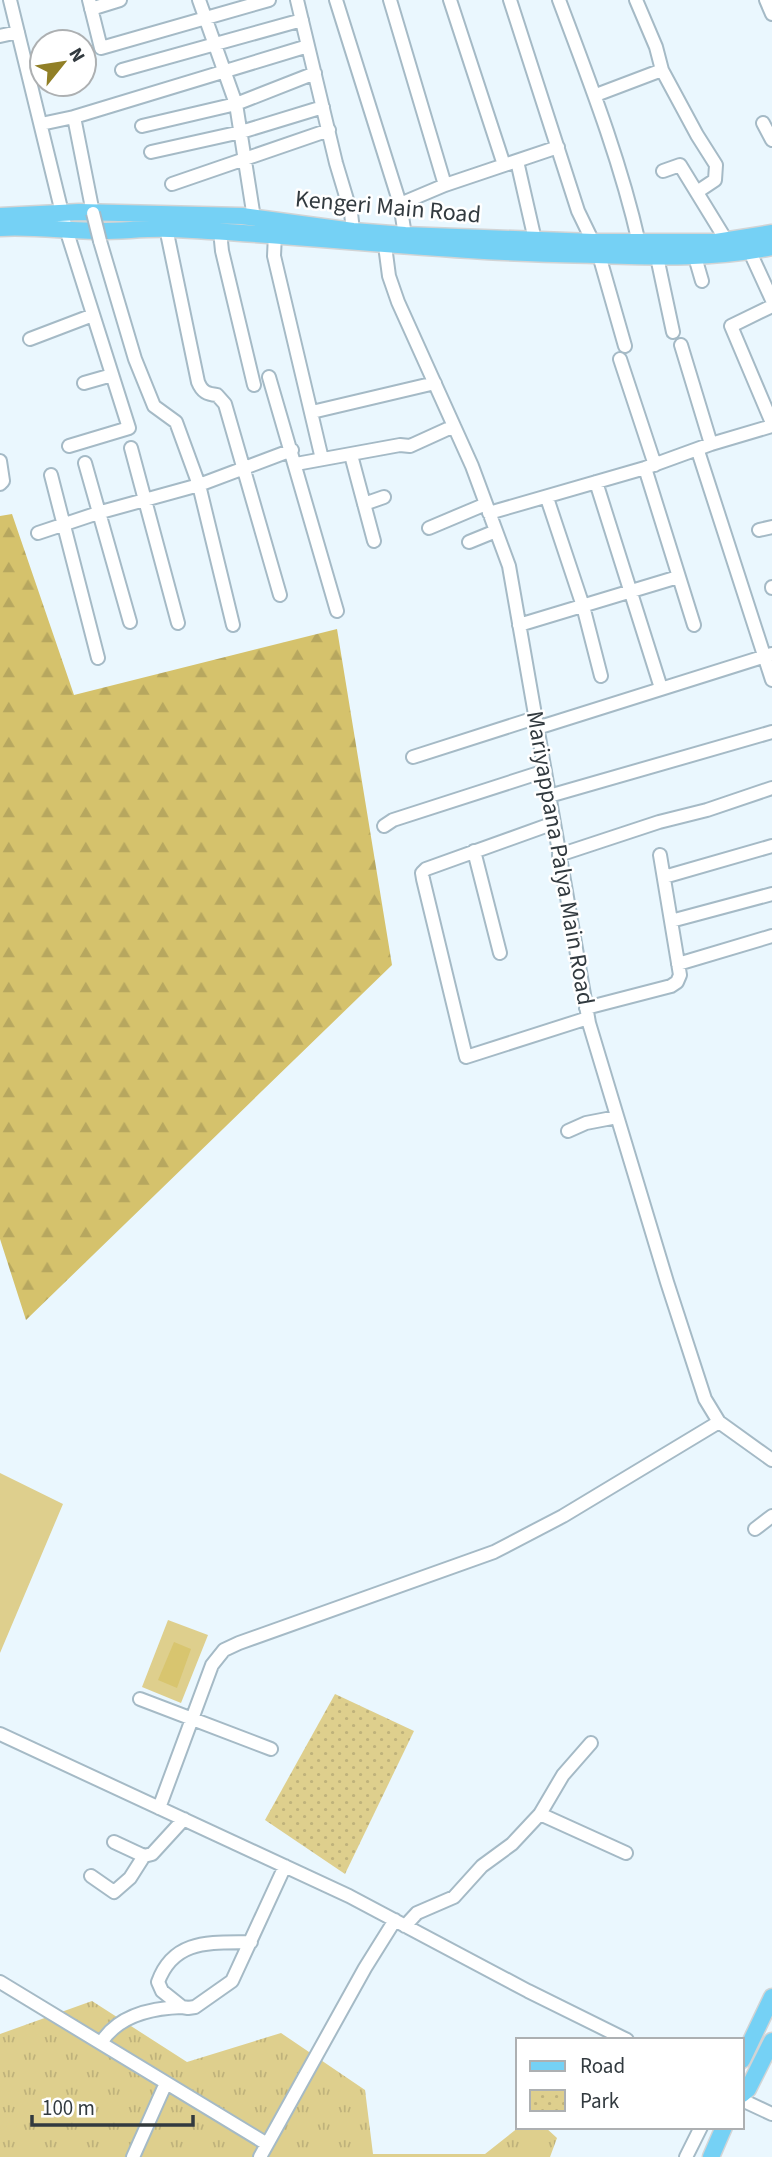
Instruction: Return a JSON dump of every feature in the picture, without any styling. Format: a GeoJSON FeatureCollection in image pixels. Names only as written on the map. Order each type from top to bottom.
{"type":"FeatureCollection","features":[{"type":"Feature","properties":{"kind":"main road","name":"Kengeri Main Road"},"geometry":{"type":"LineString","coordinates":[[0,228],[64,221],[93,213],[254,218],[354,237]]}},
{"type":"Feature","properties":{"kind":"main road","name":"Kengeri Main Road"},"geometry":{"type":"LineString","coordinates":[[0,216],[64,221],[101,231],[166,229],[596,249],[639,243],[726,240],[772,233]]}},
{"type":"Feature","properties":{"kind":"main road","name":"Kengeri Main Road"},"geometry":{"type":"LineString","coordinates":[[385,239],[405,235],[535,240],[657,257],[695,257],[750,252],[772,247]]}},
{"type":"Feature","properties":{"kind":"main road"},"geometry":{"type":"LineString","coordinates":[[744,2056],[772,1997]]}},
{"type":"Feature","properties":{"kind":"main road"},"geometry":{"type":"LineString","coordinates":[[744,2092],[772,2041]]}},
{"type":"Feature","properties":{"kind":"main road"},"geometry":{"type":"LineString","coordinates":[[711,2157],[723,2129]]}},
{"type":"Feature","properties":{"kind":"street"},"geometry":{"type":"LineString","coordinates":[[10,0],[64,221],[129,428],[69,446]]}},
{"type":"Feature","properties":{"kind":"street"},"geometry":{"type":"LineString","coordinates":[[120,0],[90,4],[101,48],[270,0]]}},
{"type":"Feature","properties":{"kind":"street"},"geometry":{"type":"LineString","coordinates":[[199,0],[236,104],[254,218]]}},
{"type":"Feature","properties":{"kind":"street"},"geometry":{"type":"LineString","coordinates":[[297,0],[351,213],[354,237]]}},
{"type":"Feature","properties":{"kind":"street"},"geometry":{"type":"LineString","coordinates":[[336,0],[400,204],[405,235]]}},
{"type":"Feature","properties":{"kind":"street"},"geometry":{"type":"LineString","coordinates":[[390,0],[445,185]]}},
{"type":"Feature","properties":{"kind":"street"},"geometry":{"type":"LineString","coordinates":[[450,0],[504,165]]}},
{"type":"Feature","properties":{"kind":"street"},"geometry":{"type":"LineString","coordinates":[[510,0],[578,211],[596,249],[625,346]]}},
{"type":"Feature","properties":{"kind":"street"},"geometry":{"type":"LineString","coordinates":[[559,0],[596,94],[628,195],[639,243]]}},
{"type":"Feature","properties":{"kind":"street"},"geometry":{"type":"LineString","coordinates":[[636,0],[656,47],[662,70],[716,165],[715,180],[697,192]]}},
{"type":"Feature","properties":{"kind":"street"},"geometry":{"type":"LineString","coordinates":[[766,0],[772,14]]}},
{"type":"Feature","properties":{"kind":"street"},"geometry":{"type":"LineString","coordinates":[[122,70],[302,20]]}},
{"type":"Feature","properties":{"kind":"street"},"geometry":{"type":"LineString","coordinates":[[0,36],[18,32]]}},
{"type":"Feature","properties":{"kind":"street"},"geometry":{"type":"LineString","coordinates":[[41,124],[75,117],[309,46]]}},
{"type":"Feature","properties":{"kind":"street"},"geometry":{"type":"LineString","coordinates":[[596,94],[662,70]]}},
{"type":"Feature","properties":{"kind":"street"},"geometry":{"type":"LineString","coordinates":[[142,126],[236,104],[315,74]]}},
{"type":"Feature","properties":{"kind":"street"},"geometry":{"type":"LineString","coordinates":[[151,152],[241,132],[323,107]]}},
{"type":"Feature","properties":{"kind":"street"},"geometry":{"type":"LineString","coordinates":[[75,117],[93,213],[135,359],[154,406],[176,422],[199,485],[233,625]]}},
{"type":"Feature","properties":{"kind":"street"},"geometry":{"type":"LineString","coordinates":[[763,123],[772,140]]}},
{"type":"Feature","properties":{"kind":"street"},"geometry":{"type":"LineString","coordinates":[[172,184],[328,130]]}},
{"type":"Feature","properties":{"kind":"street"},"geometry":{"type":"LineString","coordinates":[[400,204],[445,185],[558,147]]}},
{"type":"Feature","properties":{"kind":"street"},"geometry":{"type":"LineString","coordinates":[[517,161],[535,240]]}},
{"type":"Feature","properties":{"kind":"street"},"geometry":{"type":"LineString","coordinates":[[663,171],[680,165],[726,240]]}},
{"type":"Feature","properties":{"kind":"street"},"geometry":{"type":"LineString","coordinates":[[166,229],[198,382],[208,394],[218,395],[225,404],[280,595]]}},
{"type":"Feature","properties":{"kind":"street"},"geometry":{"type":"LineString","coordinates":[[220,231],[222,251],[254,385]]}},
{"type":"Feature","properties":{"kind":"street"},"geometry":{"type":"LineString","coordinates":[[275,234],[274,256],[322,460]]}},
{"type":"Feature","properties":{"kind":"street","name":"Mariyappana Palya Main Road"},"geometry":{"type":"LineString","coordinates":[[385,239],[389,276],[398,302],[454,426],[509,566],[587,1013],[705,1399],[719,1422],[772,1460]]}},
{"type":"Feature","properties":{"kind":"street"},"geometry":{"type":"LineString","coordinates":[[750,252],[772,300]]}},
{"type":"Feature","properties":{"kind":"street"},"geometry":{"type":"LineString","coordinates":[[657,257],[673,332]]}},
{"type":"Feature","properties":{"kind":"street"},"geometry":{"type":"LineString","coordinates":[[695,257],[702,281]]}},
{"type":"Feature","properties":{"kind":"street"},"geometry":{"type":"LineString","coordinates":[[429,528],[488,509],[547,498],[650,467],[772,425],[732,326],[772,306]]}},
{"type":"Feature","properties":{"kind":"street"},"geometry":{"type":"LineString","coordinates":[[30,339],[93,315]]}},
{"type":"Feature","properties":{"kind":"street"},"geometry":{"type":"LineString","coordinates":[[681,345],[711,444]]}},
{"type":"Feature","properties":{"kind":"street"},"geometry":{"type":"LineString","coordinates":[[620,359],[678,577],[694,625]]}},
{"type":"Feature","properties":{"kind":"street"},"geometry":{"type":"LineString","coordinates":[[84,383],[112,375]]}},
{"type":"Feature","properties":{"kind":"street"},"geometry":{"type":"LineString","coordinates":[[269,377],[337,611]]}},
{"type":"Feature","properties":{"kind":"street"},"geometry":{"type":"LineString","coordinates":[[312,412],[435,383]]}},
{"type":"Feature","properties":{"kind":"street"},"geometry":{"type":"LineString","coordinates":[[296,464],[400,445],[410,446],[454,426]]}},
{"type":"Feature","properties":{"kind":"street"},"geometry":{"type":"LineString","coordinates":[[131,448],[178,623]]}},
{"type":"Feature","properties":{"kind":"street"},"geometry":{"type":"LineString","coordinates":[[38,533],[100,512],[199,485],[292,450]]}},
{"type":"Feature","properties":{"kind":"street"},"geometry":{"type":"LineString","coordinates":[[698,451],[768,655],[772,680]]}},
{"type":"Feature","properties":{"kind":"street"},"geometry":{"type":"LineString","coordinates":[[351,455],[374,541]]}},
{"type":"Feature","properties":{"kind":"street"},"geometry":{"type":"LineString","coordinates":[[0,461],[3,481],[0,484]]}},
{"type":"Feature","properties":{"kind":"street"},"geometry":{"type":"LineString","coordinates":[[85,463],[130,622]]}},
{"type":"Feature","properties":{"kind":"street"},"geometry":{"type":"LineString","coordinates":[[51,475],[66,524],[98,658]]}},
{"type":"Feature","properties":{"kind":"street"},"geometry":{"type":"LineString","coordinates":[[596,482],[661,688]]}},
{"type":"Feature","properties":{"kind":"street"},"geometry":{"type":"LineString","coordinates":[[364,503],[384,497]]}},
{"type":"Feature","properties":{"kind":"street"},"geometry":{"type":"LineString","coordinates":[[547,498],[583,606],[601,676]]}},
{"type":"Feature","properties":{"kind":"street"},"geometry":{"type":"LineString","coordinates":[[469,542],[496,531]]}},
{"type":"Feature","properties":{"kind":"street"},"geometry":{"type":"LineString","coordinates":[[519,625],[678,577]]}},
{"type":"Feature","properties":{"kind":"street"},"geometry":{"type":"LineString","coordinates":[[413,757],[661,688],[768,655]]}},
{"type":"Feature","properties":{"kind":"street"},"geometry":{"type":"LineString","coordinates":[[549,796],[772,732]]}},
{"type":"Feature","properties":{"kind":"street"},"geometry":{"type":"LineString","coordinates":[[384,826],[393,820],[545,771]]}},
{"type":"Feature","properties":{"kind":"street"},"geometry":{"type":"LineString","coordinates":[[559,855],[772,788]]}},
{"type":"Feature","properties":{"kind":"street"},"geometry":{"type":"LineString","coordinates":[[554,823],[426,869],[422,873],[466,1057],[677,982],[680,975],[660,855]]}},
{"type":"Feature","properties":{"kind":"street"},"geometry":{"type":"LineString","coordinates":[[664,877],[772,846]]}},
{"type":"Feature","properties":{"kind":"street"},"geometry":{"type":"LineString","coordinates":[[474,851],[500,953]]}},
{"type":"Feature","properties":{"kind":"street"},"geometry":{"type":"LineString","coordinates":[[671,921],[772,894]]}},
{"type":"Feature","properties":{"kind":"street"},"geometry":{"type":"LineString","coordinates":[[678,964],[772,936]]}},
{"type":"Feature","properties":{"kind":"street"},"geometry":{"type":"LineString","coordinates":[[568,1131],[586,1123],[617,1117]]}},
{"type":"Feature","properties":{"kind":"street"},"geometry":{"type":"LineString","coordinates":[[159,1808],[212,1665],[224,1650],[494,1552],[563,1516],[719,1422]]}},
{"type":"Feature","properties":{"kind":"street"},"geometry":{"type":"LineString","coordinates":[[755,1529],[772,1516]]}},
{"type":"Feature","properties":{"kind":"street"},"geometry":{"type":"LineString","coordinates":[[140,1699],[271,1749]]}},
{"type":"Feature","properties":{"kind":"street"},"geometry":{"type":"LineString","coordinates":[[0,1734],[285,1866],[623,2038]]}},
{"type":"Feature","properties":{"kind":"street"},"geometry":{"type":"LineString","coordinates":[[260,2157],[365,1968],[400,1923],[454,1897],[482,1866],[512,1844],[540,1814],[563,1775],[591,1743]]}},
{"type":"Feature","properties":{"kind":"street"},"geometry":{"type":"LineString","coordinates":[[540,1814],[626,1853]]}},
{"type":"Feature","properties":{"kind":"street"},"geometry":{"type":"LineString","coordinates":[[114,1842],[144,1856],[152,1854],[184,1819]]}},
{"type":"Feature","properties":{"kind":"street"},"geometry":{"type":"LineString","coordinates":[[91,1876],[114,1892],[130,1878],[144,1856]]}},
{"type":"Feature","properties":{"kind":"street"},"geometry":{"type":"LineString","coordinates":[[101,2043],[107,2032],[126,2019],[157,2008],[194,2007],[232,1981],[285,1866]]}},
{"type":"Feature","properties":{"kind":"street"},"geometry":{"type":"LineString","coordinates":[[182,2007],[162,1991],[158,1982],[162,1972],[179,1953],[196,1944],[251,1942]]}},
{"type":"Feature","properties":{"kind":"street"},"geometry":{"type":"LineString","coordinates":[[0,1982],[267,2144]]}},
{"type":"Feature","properties":{"kind":"street"},"geometry":{"type":"LineString","coordinates":[[132,2157],[166,2083]]}},
{"type":"Feature","properties":{"kind":"street"},"geometry":{"type":"LineString","coordinates":[[744,2101],[772,2114]]}},
{"type":"Feature","properties":{"kind":"street"},"geometry":{"type":"LineString","coordinates":[[686,2157],[700,2129]]}},
{"type":"Feature","properties":{"kind":"green space"},"geometry":{"type":"Polygon","coordinates":[[[12,514],[74,695],[337,629],[392,965],[26,1320],[0,1239],[0,516],[12,514]]]}},
{"type":"Feature","properties":{"kind":"green space"},"geometry":{"type":"Polygon","coordinates":[[[0,1473],[63,1504],[0,1653],[0,1473]]]}},
{"type":"Feature","properties":{"kind":"green space"},"geometry":{"type":"Polygon","coordinates":[[[168,1620],[208,1635],[181,1703],[142,1687],[168,1620]]]}},
{"type":"Feature","properties":{"kind":"green space"},"geometry":{"type":"Polygon","coordinates":[[[335,1694],[414,1731],[345,1874],[265,1820],[335,1694]]]}},
{"type":"Feature","properties":{"kind":"green space"},"geometry":{"type":"Polygon","coordinates":[[[92,2001],[187,2062],[281,2033],[365,2090],[373,2154],[485,2154],[516,2129],[547,2129],[557,2138],[550,2157],[0,2157],[0,2034],[92,2001]]]}},
{"type":"Feature","properties":{"kind":"shaded area"},"geometry":{"type":"Polygon","coordinates":[[[174,1642],[191,1649],[177,1688],[158,1680],[174,1642]]]}}]}
